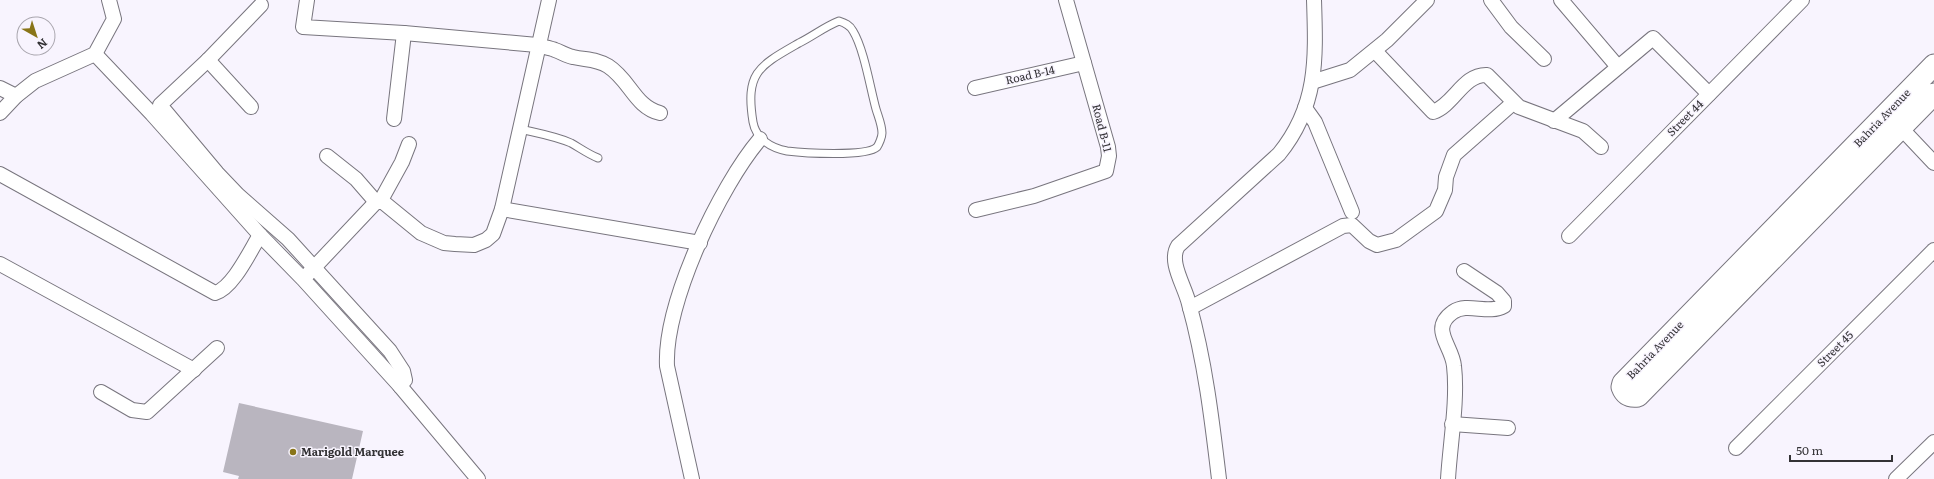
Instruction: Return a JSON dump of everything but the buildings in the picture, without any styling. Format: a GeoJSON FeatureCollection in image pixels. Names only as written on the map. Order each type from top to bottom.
{"type":"FeatureCollection","features":[{"type":"Feature","properties":{"kind":"street"},"geometry":{"type":"LineString","coordinates":[[307,0],[303,27],[404,33],[537,45],[556,50],[572,57],[589,58],[602,62],[622,77],[643,105],[650,110],[660,113]]}},
{"type":"Feature","properties":{"kind":"street"},"geometry":{"type":"LineString","coordinates":[[327,156],[356,179],[378,202],[383,202],[428,236],[444,243],[474,245],[493,234],[502,209],[537,45],[549,0]]}},
{"type":"Feature","properties":{"kind":"street","name":"Road B-11"},"geometry":{"type":"LineString","coordinates":[[976,210],[1034,196],[1106,171],[1109,156],[1108,147],[1066,0]]}},
{"type":"Feature","properties":{"kind":"street"},"geometry":{"type":"LineString","coordinates":[[1219,479],[1204,369],[1185,289],[1174,261],[1174,252],[1178,246],[1279,154],[1293,137],[1305,108],[1312,82],[1315,54],[1314,0]]}},
{"type":"Feature","properties":{"kind":"street"},"geometry":{"type":"LineString","coordinates":[[1312,82],[1350,70],[1375,51],[1427,0]]}},
{"type":"Feature","properties":{"kind":"street"},"geometry":{"type":"LineString","coordinates":[[1491,0],[1511,27],[1544,59]]}},
{"type":"Feature","properties":{"kind":"street"},"geometry":{"type":"LineString","coordinates":[[1561,0],[1618,67]]}},
{"type":"Feature","properties":{"kind":"street","name":"Street 44"},"geometry":{"type":"LineString","coordinates":[[1569,236],[1802,0]]}},
{"type":"Feature","properties":{"kind":"street"},"geometry":{"type":"LineString","coordinates":[[0,113],[16,96],[35,82],[95,54],[114,19],[112,1]]}},
{"type":"Feature","properties":{"kind":"street"},"geometry":{"type":"LineString","coordinates":[[261,5],[208,60],[160,105],[191,145],[227,184],[288,239],[390,351],[403,371],[405,380],[400,386]]}},
{"type":"Feature","properties":{"kind":"street"},"geometry":{"type":"LineString","coordinates":[[394,119],[404,33]]}},
{"type":"Feature","properties":{"kind":"street"},"geometry":{"type":"LineString","coordinates":[[1554,121],[1653,38],[1709,94]]}},
{"type":"Feature","properties":{"kind":"street"},"geometry":{"type":"LineString","coordinates":[[1375,51],[1432,112],[1442,106],[1475,76],[1487,75],[1513,103],[1519,107],[1583,131],[1601,147]]}},
{"type":"Feature","properties":{"kind":"street"},"geometry":{"type":"LineString","coordinates":[[95,54],[152,114],[260,235],[303,279],[400,386],[478,479]]}},
{"type":"Feature","properties":{"kind":"street"},"geometry":{"type":"LineString","coordinates":[[208,60],[251,107]]}},
{"type":"Feature","properties":{"kind":"street","name":"Road B-14"},"geometry":{"type":"LineString","coordinates":[[976,88],[1084,62]]}},
{"type":"Feature","properties":{"kind":"street","name":"Bahria Avenue"},"geometry":{"type":"LineString","coordinates":[[1934,65],[1623,383],[1622,387],[1626,395],[1630,397],[1638,396],[1934,94]]}},
{"type":"Feature","properties":{"kind":"street"},"geometry":{"type":"LineString","coordinates":[[0,88],[16,96]]}},
{"type":"Feature","properties":{"kind":"street"},"geometry":{"type":"LineString","coordinates":[[1190,308],[1343,226],[1352,225],[1369,241],[1377,245],[1396,240],[1436,211],[1445,190],[1446,177],[1454,155],[1513,103]]}},
{"type":"Feature","properties":{"kind":"street"},"geometry":{"type":"LineString","coordinates":[[1305,108],[1315,122],[1352,212]]}},
{"type":"Feature","properties":{"kind":"street"},"geometry":{"type":"LineString","coordinates":[[1900,127],[1934,163]]}},
{"type":"Feature","properties":{"kind":"street"},"geometry":{"type":"LineString","coordinates":[[692,479],[667,366],[666,350],[669,335],[682,284],[700,243],[722,198],[742,163],[760,139]]}},
{"type":"Feature","properties":{"kind":"street"},"geometry":{"type":"LineString","coordinates":[[303,279],[378,202],[402,162],[409,144]]}},
{"type":"Feature","properties":{"kind":"street"},"geometry":{"type":"LineString","coordinates":[[0,174],[216,293],[228,285],[260,235]]}},
{"type":"Feature","properties":{"kind":"street"},"geometry":{"type":"LineString","coordinates":[[502,209],[700,243]]}},
{"type":"Feature","properties":{"kind":"street","name":"Street 45"},"geometry":{"type":"LineString","coordinates":[[1736,448],[1934,250]]}},
{"type":"Feature","properties":{"kind":"street"},"geometry":{"type":"LineString","coordinates":[[0,264],[194,370]]}},
{"type":"Feature","properties":{"kind":"street"},"geometry":{"type":"LineString","coordinates":[[1448,479],[1455,388],[1454,367],[1441,326],[1445,319],[1459,309],[1498,309],[1504,306],[1504,301],[1497,293],[1464,271]]}},
{"type":"Feature","properties":{"kind":"street"},"geometry":{"type":"LineString","coordinates":[[101,392],[132,410],[147,412],[217,348]]}},
{"type":"Feature","properties":{"kind":"street"},"geometry":{"type":"LineString","coordinates":[[1452,424],[1508,428]]}},
{"type":"Feature","properties":{"kind":"street"},"geometry":{"type":"LineString","coordinates":[[1896,479],[1934,442]]}},
{"type":"Feature","properties":{"kind":"lane"},"geometry":{"type":"LineString","coordinates":[[839,21],[847,23],[853,31],[861,53],[882,133],[877,146],[873,149],[862,152],[800,152],[778,149],[760,139],[754,128],[750,101],[752,85],[758,71],[769,61],[812,36],[824,27],[839,21]]}},
{"type":"Feature","properties":{"kind":"lane"},"geometry":{"type":"LineString","coordinates":[[520,129],[550,136],[572,144],[582,152],[598,158]]}},
{"type":"Feature","properties":{"kind":"place","name":"Marigold Marquee"},"geometry":{"type":"Point","coordinates":[293,452]}}]}
